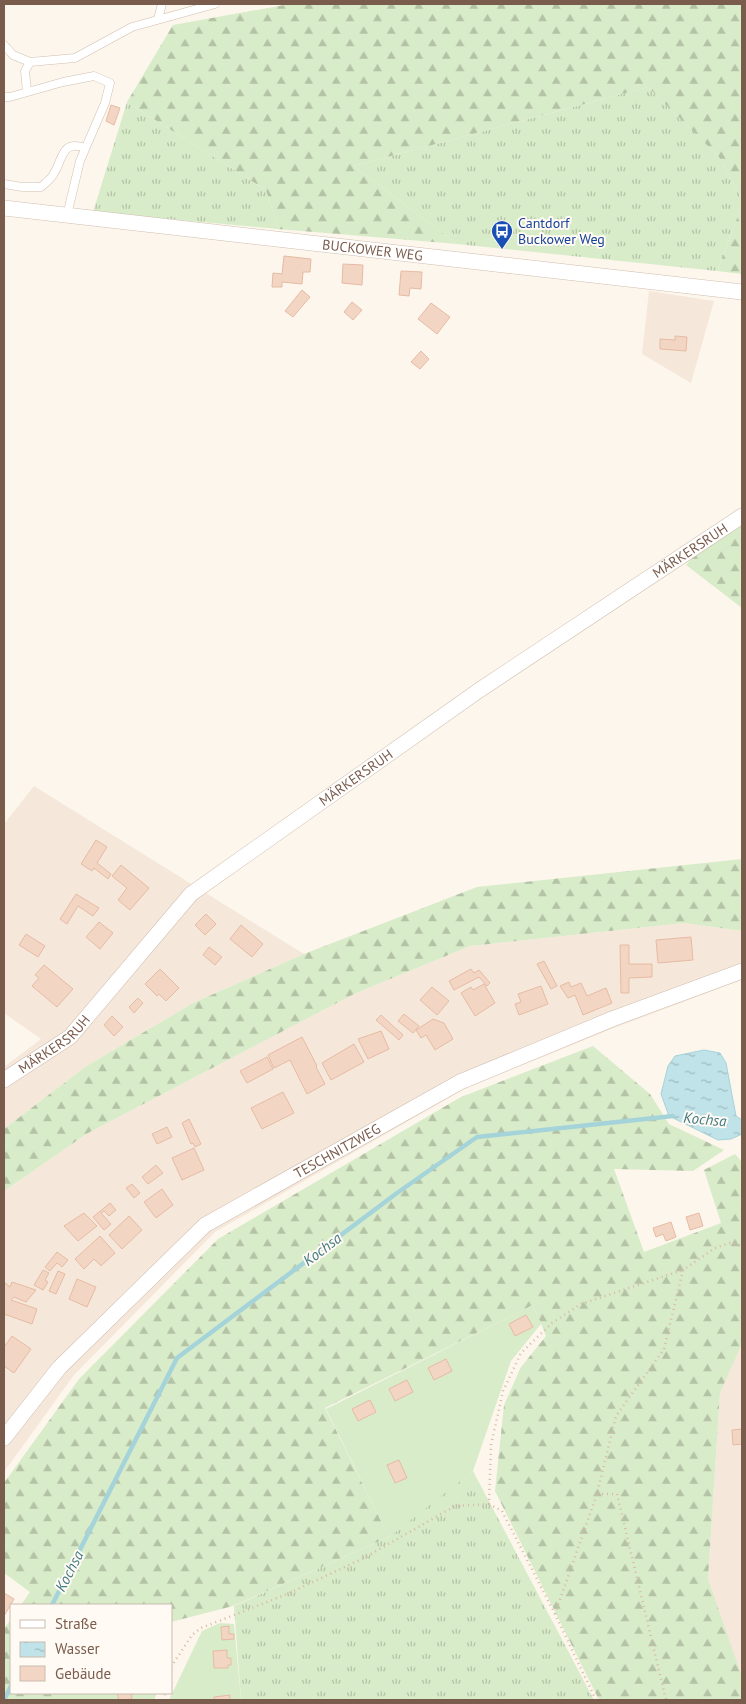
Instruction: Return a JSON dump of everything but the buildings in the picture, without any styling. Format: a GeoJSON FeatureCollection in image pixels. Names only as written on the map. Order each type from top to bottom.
{"type":"FeatureCollection","features":[{"type":"Feature","properties":{"kind":"street","name":"BUCKOWER WEG"},"geometry":{"type":"LineString","coordinates":[[4,208],[742,292]]}},
{"type":"Feature","properties":{"kind":"street","name":"MÄRKERSRUH"},"geometry":{"type":"LineString","coordinates":[[4,1080],[70,1037],[191,894],[478,691],[742,516]]}},
{"type":"Feature","properties":{"kind":"street","name":"TESCHNITZWEG"},"geometry":{"type":"LineString","coordinates":[[4,1438],[59,1368],[205,1225],[460,1082],[612,1019],[742,971]]}},
{"type":"Feature","properties":{"kind":"lane"},"geometry":{"type":"LineString","coordinates":[[158,19],[162,4]]}},
{"type":"Feature","properties":{"kind":"lane"},"geometry":{"type":"LineString","coordinates":[[4,45],[13,56],[30,62],[75,58],[132,27],[215,4]]}},
{"type":"Feature","properties":{"kind":"lane"},"geometry":{"type":"LineString","coordinates":[[27,92],[25,71],[30,62]]}},
{"type":"Feature","properties":{"kind":"lane"},"geometry":{"type":"LineString","coordinates":[[4,97],[94,76],[110,83],[105,103],[80,161],[67,215]]}},
{"type":"Feature","properties":{"kind":"lane"},"geometry":{"type":"LineString","coordinates":[[4,184],[22,187],[41,187],[52,176],[64,151],[70,146],[77,145],[86,148]]}},
{"type":"Feature","properties":{"kind":"path"},"geometry":{"type":"LineString","coordinates":[[489,1504],[490,1446],[503,1391],[521,1353],[552,1324],[581,1304],[683,1270],[715,1248],[730,1243],[742,1246]]}},
{"type":"Feature","properties":{"kind":"path"},"geometry":{"type":"LineString","coordinates":[[555,1614],[597,1494],[616,1416],[664,1349],[683,1270]]}},
{"type":"Feature","properties":{"kind":"path"},"geometry":{"type":"LineString","coordinates":[[597,1494],[617,1494],[666,1700]]}},
{"type":"Feature","properties":{"kind":"path"},"geometry":{"type":"LineString","coordinates":[[172,1665],[192,1635],[201,1628],[285,1595],[364,1558],[455,1506],[489,1504],[502,1511],[555,1614],[596,1700]]}},
{"type":"Feature","properties":{"kind":"shaded area"},"geometry":{"type":"Polygon","coordinates":[[[649,291],[714,301],[691,383],[642,354],[649,291]]]}},
{"type":"Feature","properties":{"kind":"shaded area"},"geometry":{"type":"Polygon","coordinates":[[[34,786],[304,954],[193,1003],[85,1067],[4,1129],[4,1067],[41,1039],[4,1013],[4,824],[34,786]]]}},
{"type":"Feature","properties":{"kind":"shaded area"},"geometry":{"type":"Polygon","coordinates":[[[684,923],[742,931],[742,980],[614,1028],[466,1088],[215,1232],[74,1375],[4,1472],[4,1191],[88,1133],[354,994],[470,946],[684,923]]]}},
{"type":"Feature","properties":{"kind":"shaded area"},"geometry":{"type":"Polygon","coordinates":[[[742,1344],[742,1687],[708,1579],[720,1393],[742,1344]]]}},
{"type":"Feature","properties":{"kind":"green space"},"geometry":{"type":"Polygon","coordinates":[[[290,4],[742,4],[742,199],[719,157],[648,87],[354,166],[457,244],[278,229],[266,190],[127,102],[173,25],[290,4]]]}},
{"type":"Feature","properties":{"kind":"green space"},"geometry":{"type":"Polygon","coordinates":[[[648,87],[719,157],[742,199],[742,205],[717,271],[457,244],[354,166],[648,87]]]}},
{"type":"Feature","properties":{"kind":"green space"},"geometry":{"type":"Polygon","coordinates":[[[127,102],[266,190],[278,229],[93,212],[127,102]]]}},
{"type":"Feature","properties":{"kind":"green space"},"geometry":{"type":"Polygon","coordinates":[[[742,205],[742,274],[717,271],[742,205]]]}},
{"type":"Feature","properties":{"kind":"green space"},"geometry":{"type":"Polygon","coordinates":[[[742,522],[742,608],[686,565],[696,553],[742,522]]]}},
{"type":"Feature","properties":{"kind":"green space"},"geometry":{"type":"Polygon","coordinates":[[[742,859],[742,931],[684,923],[470,946],[354,994],[88,1133],[4,1191],[4,1129],[85,1067],[193,1003],[304,954],[477,887],[742,859]]]}},
{"type":"Feature","properties":{"kind":"green space"},"geometry":{"type":"Polygon","coordinates":[[[593,1046],[650,1094],[669,1124],[724,1150],[693,1171],[614,1169],[644,1252],[721,1223],[704,1170],[735,1154],[742,1162],[742,1344],[720,1393],[708,1579],[742,1677],[742,1700],[599,1700],[495,1491],[504,1405],[521,1367],[546,1336],[533,1305],[325,1408],[389,1537],[233,1606],[172,1622],[172,1604],[22,1604],[30,1592],[4,1573],[4,1483],[79,1379],[218,1239],[461,1097],[593,1046]]]}},
{"type":"Feature","properties":{"kind":"green space"},"geometry":{"type":"Polygon","coordinates":[[[533,1305],[541,1324],[511,1361],[473,1471],[389,1537],[326,1409],[533,1305]]]}},
{"type":"Feature","properties":{"kind":"green space"},"geometry":{"type":"Polygon","coordinates":[[[473,1471],[594,1700],[241,1700],[234,1606],[389,1537],[473,1471]]]}},
{"type":"Feature","properties":{"kind":"green space"},"geometry":{"type":"Polygon","coordinates":[[[10,1620],[10,1694],[68,1694],[68,1700],[4,1700],[4,1629],[10,1620]]]}},
{"type":"Feature","properties":{"kind":"green space"},"geometry":{"type":"Polygon","coordinates":[[[220,1623],[234,1624],[241,1700],[169,1700],[202,1631],[220,1623]]]}},
{"type":"Feature","properties":{"kind":"green space"},"geometry":{"type":"Polygon","coordinates":[[[68,1694],[157,1694],[154,1700],[68,1700],[68,1694]]]}},
{"type":"Feature","properties":{"kind":"water"},"geometry":{"type":"Polygon","coordinates":[[[704,1050],[720,1053],[726,1063],[736,1116],[742,1120],[742,1134],[731,1139],[718,1140],[669,1116],[661,1094],[668,1066],[675,1056],[704,1050]]]}},
{"type":"Feature","properties":{"kind":"waterway","name":"Kochsa"},"geometry":{"type":"LineString","coordinates":[[53,1604],[177,1358],[397,1193],[477,1137],[673,1116]]}},
{"type":"Feature","properties":{"kind":"waterway","name":"Kochsa"},"geometry":{"type":"LineString","coordinates":[[4,1700],[10,1688]]}},
{"type":"Feature","properties":{"kind":"place","name":"Cantdorf Buckower Weg"},"geometry":{"type":"Point","coordinates":[502,250]}}]}
